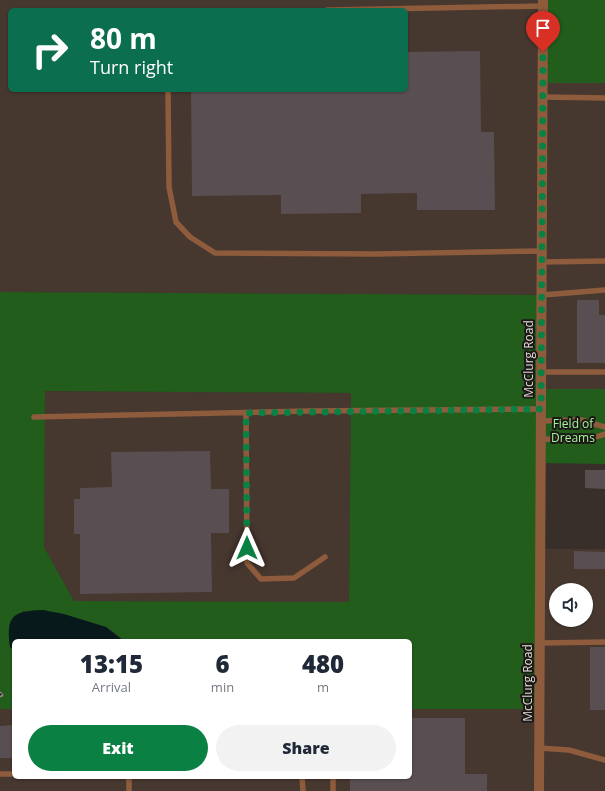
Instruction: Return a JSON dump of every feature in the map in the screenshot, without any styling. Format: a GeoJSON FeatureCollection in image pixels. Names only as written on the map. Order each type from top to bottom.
{"type":"FeatureCollection","features":[{"type":"Feature","properties":{"kind":"street","name":"McClurg Road"},"geometry":{"type":"LineString","coordinates":[[539,791],[543,3]]}},
{"type":"Feature","properties":{"kind":"lane"},"geometry":{"type":"LineString","coordinates":[[389,8],[543,3]]}},
{"type":"Feature","properties":{"kind":"lane"},"geometry":{"type":"LineString","coordinates":[[168,92],[169,187],[176,222],[190,237],[215,253],[542,256],[605,261]]}},
{"type":"Feature","properties":{"kind":"lane"},"geometry":{"type":"LineString","coordinates":[[543,97],[605,98]]}},
{"type":"Feature","properties":{"kind":"lane"},"geometry":{"type":"LineString","coordinates":[[542,295],[605,290]]}},
{"type":"Feature","properties":{"kind":"lane"},"geometry":{"type":"LineString","coordinates":[[541,372],[605,372]]}},
{"type":"Feature","properties":{"kind":"lane"},"geometry":{"type":"LineString","coordinates":[[34,417],[541,409]]}},
{"type":"Feature","properties":{"kind":"lane"},"geometry":{"type":"LineString","coordinates":[[246,413],[247,564],[261,579],[294,578],[326,557]]}},
{"type":"Feature","properties":{"kind":"lane"},"geometry":{"type":"LineString","coordinates":[[541,421],[581,420],[605,427]]}},
{"type":"Feature","properties":{"kind":"lane"},"geometry":{"type":"LineString","coordinates":[[541,439],[586,440],[605,434]]}},
{"type":"Feature","properties":{"kind":"lane"},"geometry":{"type":"LineString","coordinates":[[540,643],[605,642]]}},
{"type":"Feature","properties":{"kind":"lane"},"geometry":{"type":"LineString","coordinates":[[539,748],[569,750],[605,760]]}},
{"type":"Feature","properties":{"kind":"lane"},"geometry":{"type":"LineString","coordinates":[[0,774],[12,774]]}},
{"type":"Feature","properties":{"kind":"lane"},"geometry":{"type":"LineString","coordinates":[[129,779],[129,791]]}},
{"type":"Feature","properties":{"kind":"lane"},"geometry":{"type":"LineString","coordinates":[[302,779],[303,791]]}},
{"type":"Feature","properties":{"kind":"lane"},"geometry":{"type":"LineString","coordinates":[[333,779],[333,791]]}},
{"type":"Feature","properties":{"kind":"shaded area"},"geometry":{"type":"Polygon","coordinates":[[[0,0],[543,0],[543,83],[605,83],[605,389],[541,389],[541,295],[0,292],[0,0]]]}},
{"type":"Feature","properties":{"kind":"shaded area"},"geometry":{"type":"Polygon","coordinates":[[[45,391],[351,393],[349,603],[74,601],[44,547],[45,391]]]}},
{"type":"Feature","properties":{"kind":"shaded area"},"geometry":{"type":"Polygon","coordinates":[[[540,549],[605,549],[605,791],[0,791],[0,709],[12,709],[12,779],[412,779],[412,709],[539,708],[540,549]]]}},
{"type":"Feature","properties":{"kind":"shaded area"},"geometry":{"type":"Polygon","coordinates":[[[43,610],[64,614],[106,627],[121,639],[12,639],[12,648],[10,647],[9,628],[13,617],[24,612],[43,610]]]}},
{"type":"Feature","properties":{"kind":"green space"},"geometry":{"type":"Polygon","coordinates":[[[543,0],[605,0],[605,83],[543,83],[543,0]]]}},
{"type":"Feature","properties":{"kind":"green space","name":"Field of Dreams"},"geometry":{"type":"Polygon","coordinates":[[[0,292],[542,295],[541,389],[605,389],[605,464],[541,463],[539,709],[412,709],[412,639],[121,639],[106,627],[23,611],[10,647],[12,648],[12,709],[0,709],[0,292]],[[45,391],[44,547],[74,601],[349,602],[351,393],[45,391]]]}},
{"type":"Feature","properties":{"kind":"building"},"geometry":{"type":"Polygon","coordinates":[[[480,51],[481,132],[494,132],[495,210],[417,210],[417,193],[361,194],[361,213],[281,214],[281,195],[192,196],[191,92],[408,92],[408,52],[480,51]]]}},
{"type":"Feature","properties":{"kind":"building"},"geometry":{"type":"Polygon","coordinates":[[[577,300],[599,300],[599,315],[605,315],[605,363],[577,363],[577,300]]]}},
{"type":"Feature","properties":{"kind":"building"},"geometry":{"type":"Polygon","coordinates":[[[210,451],[211,489],[229,489],[229,533],[211,533],[212,592],[80,594],[80,534],[74,534],[74,499],[80,499],[80,488],[112,487],[111,452],[210,451]]]}},
{"type":"Feature","properties":{"kind":"building"},"geometry":{"type":"Polygon","coordinates":[[[585,470],[605,470],[605,489],[585,488],[585,470]]]}},
{"type":"Feature","properties":{"kind":"building"},"geometry":{"type":"Polygon","coordinates":[[[574,551],[605,552],[605,569],[574,569],[574,551]]]}},
{"type":"Feature","properties":{"kind":"building"},"geometry":{"type":"Polygon","coordinates":[[[590,647],[605,647],[605,710],[590,710],[590,647]]]}},
{"type":"Feature","properties":{"kind":"building"},"geometry":{"type":"Polygon","coordinates":[[[412,718],[465,718],[465,774],[487,774],[487,791],[350,791],[350,779],[412,779],[412,718]]]}},
{"type":"Feature","properties":{"kind":"building"},"geometry":{"type":"Polygon","coordinates":[[[12,725],[12,758],[0,758],[0,726],[12,725]]]}},
{"type":"Feature","properties":{"kind":"route"},"geometry":{"type":"LineString","coordinates":[[247,548],[246,413],[541,409],[543,52]]}}]}
